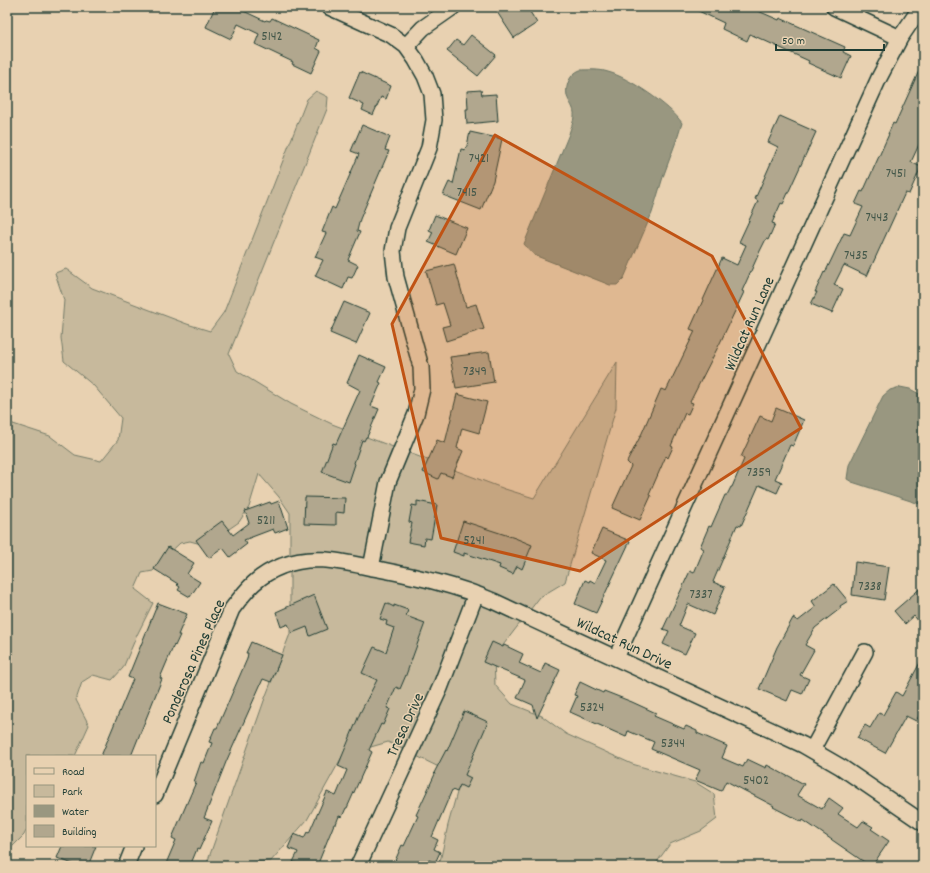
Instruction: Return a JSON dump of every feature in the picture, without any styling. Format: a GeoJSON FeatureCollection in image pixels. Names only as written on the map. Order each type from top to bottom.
{"type":"FeatureCollection","features":[{"type":"Feature","properties":{"kind":"street"},"geometry":{"type":"LineString","coordinates":[[328,7],[391,35],[406,46],[425,76],[432,94],[434,120],[429,148],[397,228],[393,251],[396,277],[421,367],[422,389],[416,414],[388,482],[371,568]]}},
{"type":"Feature","properties":{"kind":"street"},"geometry":{"type":"LineString","coordinates":[[406,46],[423,28],[453,7]]}},
{"type":"Feature","properties":{"kind":"street"},"geometry":{"type":"LineString","coordinates":[[834,7],[900,38]]}},
{"type":"Feature","properties":{"kind":"street","name":"Wildcat Run Lane"},"geometry":{"type":"LineString","coordinates":[[616,658],[879,78],[900,38],[921,7]]}},
{"type":"Feature","properties":{"kind":"street","name":"Wildcat Run Drive"},"geometry":{"type":"LineString","coordinates":[[288,564],[318,559],[329,560],[436,581],[476,594],[812,750],[846,770],[923,823]]}},
{"type":"Feature","properties":{"kind":"street","name":"Ponderosa Pines Place"},"geometry":{"type":"LineString","coordinates":[[156,793],[232,609],[248,588],[256,581],[269,572],[288,564]]}},
{"type":"Feature","properties":{"kind":"street","name":"Tresa Drive"},"geometry":{"type":"LineString","coordinates":[[358,866],[440,688],[476,594]]}},
{"type":"Feature","properties":{"kind":"street"},"geometry":{"type":"LineString","coordinates":[[812,750],[865,652]]}},
{"type":"Feature","properties":{"kind":"street"},"geometry":{"type":"LineString","coordinates":[[126,866],[134,847]]}},
{"type":"Feature","properties":{"kind":"highlighted area"},"geometry":{"type":"Polygon","coordinates":[[[495,135],[712,256],[801,428],[580,571],[441,538],[392,324],[495,135]]]}},
{"type":"Feature","properties":{"kind":"green space"},"geometry":{"type":"Polygon","coordinates":[[[316,91],[328,97],[327,109],[229,354],[237,371],[291,404],[332,424],[505,489],[534,498],[617,362],[616,408],[565,582],[540,597],[494,657],[495,685],[512,704],[542,716],[566,734],[632,764],[695,782],[714,794],[717,819],[701,831],[670,844],[654,866],[439,866],[448,825],[461,778],[388,742],[343,755],[307,820],[271,861],[249,862],[245,866],[206,866],[265,698],[290,634],[290,513],[279,497],[259,474],[249,507],[239,522],[216,538],[201,544],[190,541],[180,543],[153,571],[142,573],[135,589],[153,603],[123,668],[112,680],[93,675],[82,682],[76,700],[89,725],[75,755],[26,755],[26,831],[24,835],[7,852],[7,422],[50,436],[75,455],[101,461],[118,440],[121,418],[94,386],[64,361],[61,338],[64,300],[55,273],[66,269],[92,288],[187,324],[210,331],[224,312],[307,99],[316,91]]]}},
{"type":"Feature","properties":{"kind":"water"},"geometry":{"type":"Polygon","coordinates":[[[580,70],[605,71],[626,80],[659,101],[682,123],[652,213],[624,278],[617,285],[610,285],[534,255],[524,244],[573,123],[574,113],[567,96],[567,88],[569,80],[573,74],[580,70]]]}},
{"type":"Feature","properties":{"kind":"water"},"geometry":{"type":"Polygon","coordinates":[[[900,387],[910,389],[923,396],[923,505],[852,482],[847,479],[849,465],[883,396],[890,390],[900,387]]]}},
{"type":"Feature","properties":{"kind":"building"},"geometry":{"type":"Polygon","coordinates":[[[215,7],[235,7],[265,21],[270,21],[272,18],[319,40],[316,48],[321,51],[311,73],[292,64],[293,62],[255,44],[259,34],[238,24],[231,39],[206,27],[215,7]]]}},
{"type":"Feature","properties":{"kind":"building"},"geometry":{"type":"Polygon","coordinates":[[[505,7],[527,7],[537,23],[514,38],[497,12],[505,7]]]}},
{"type":"Feature","properties":{"kind":"building"},"geometry":{"type":"Polygon","coordinates":[[[690,7],[749,7],[779,20],[780,18],[845,47],[843,52],[851,56],[841,78],[808,63],[809,61],[750,34],[747,41],[722,29],[724,23],[690,7]]]}},
{"type":"Feature","properties":{"kind":"building"},"geometry":{"type":"Polygon","coordinates":[[[471,35],[496,55],[478,76],[447,51],[456,40],[463,45],[471,35]]]}},
{"type":"Feature","properties":{"kind":"building"},"geometry":{"type":"Polygon","coordinates":[[[923,62],[923,136],[911,162],[921,167],[909,194],[905,193],[867,276],[844,265],[834,285],[843,289],[832,313],[811,304],[817,292],[815,292],[844,233],[850,235],[863,207],[855,204],[861,191],[863,192],[893,123],[895,124],[923,62]]]}},
{"type":"Feature","properties":{"kind":"building"},"geometry":{"type":"Polygon","coordinates":[[[360,72],[391,86],[386,99],[381,97],[373,115],[362,110],[364,105],[349,98],[360,72]]]}},
{"type":"Feature","properties":{"kind":"building"},"geometry":{"type":"Polygon","coordinates":[[[481,90],[482,95],[496,94],[498,121],[467,124],[467,91],[481,90]]]}},
{"type":"Feature","properties":{"kind":"building"},"geometry":{"type":"Polygon","coordinates":[[[780,116],[816,132],[783,204],[781,203],[772,223],[775,224],[768,240],[766,239],[760,251],[742,291],[744,292],[690,402],[693,403],[688,414],[685,413],[671,446],[673,447],[668,458],[666,456],[640,520],[612,508],[631,466],[627,462],[642,433],[661,389],[666,391],[695,331],[690,329],[722,258],[737,265],[746,245],[739,242],[758,201],[755,199],[778,147],[768,142],[780,116]]]}},
{"type":"Feature","properties":{"kind":"building"},"geometry":{"type":"Polygon","coordinates":[[[362,125],[390,137],[385,150],[389,151],[360,219],[357,231],[360,232],[348,260],[358,265],[352,278],[348,277],[343,289],[315,276],[323,260],[315,257],[326,233],[322,232],[332,207],[335,209],[359,154],[351,151],[362,125]]]}},
{"type":"Feature","properties":{"kind":"building"},"geometry":{"type":"Polygon","coordinates":[[[470,132],[502,139],[493,181],[481,210],[443,195],[449,182],[453,184],[461,149],[466,150],[470,132]]]}},
{"type":"Feature","properties":{"kind":"building"},"geometry":{"type":"Polygon","coordinates":[[[435,215],[467,228],[456,254],[428,242],[433,232],[429,230],[435,215]]]}},
{"type":"Feature","properties":{"kind":"building"},"geometry":{"type":"Polygon","coordinates":[[[454,264],[466,307],[476,304],[484,329],[446,341],[442,327],[450,325],[443,303],[436,305],[426,271],[454,264]]]}},
{"type":"Feature","properties":{"kind":"building"},"geometry":{"type":"Polygon","coordinates":[[[344,302],[370,313],[356,344],[330,333],[344,302]]]}},
{"type":"Feature","properties":{"kind":"building"},"geometry":{"type":"Polygon","coordinates":[[[489,352],[494,382],[456,388],[450,357],[489,352]]]}},
{"type":"Feature","properties":{"kind":"building"},"geometry":{"type":"Polygon","coordinates":[[[359,355],[386,367],[371,406],[379,409],[367,437],[364,441],[362,440],[349,482],[322,472],[333,443],[336,444],[360,390],[347,383],[359,355]]]}},
{"type":"Feature","properties":{"kind":"building"},"geometry":{"type":"Polygon","coordinates":[[[457,394],[487,402],[479,433],[462,428],[457,448],[463,451],[452,477],[441,473],[438,479],[423,472],[437,440],[445,443],[457,394]]]}},
{"type":"Feature","properties":{"kind":"building"},"geometry":{"type":"Polygon","coordinates":[[[776,408],[804,420],[793,446],[790,445],[775,479],[782,482],[777,493],[759,485],[741,526],[737,525],[713,582],[725,587],[713,615],[688,604],[679,626],[695,633],[685,654],[663,644],[669,631],[663,629],[690,571],[694,573],[704,549],[700,547],[709,526],[711,527],[725,495],[727,495],[732,487],[744,459],[741,457],[760,416],[771,421],[776,408]]]}},
{"type":"Feature","properties":{"kind":"building"},"geometry":{"type":"Polygon","coordinates":[[[305,497],[345,498],[344,513],[336,512],[336,525],[304,524],[305,497]]]}},
{"type":"Feature","properties":{"kind":"building"},"geometry":{"type":"Polygon","coordinates":[[[279,501],[288,528],[275,533],[273,529],[244,540],[247,544],[230,557],[223,548],[209,558],[196,540],[222,521],[233,535],[249,523],[245,511],[270,502],[271,504],[279,501]]]}},
{"type":"Feature","properties":{"kind":"building"},"geometry":{"type":"Polygon","coordinates":[[[417,501],[437,505],[431,539],[425,538],[424,545],[408,542],[412,523],[409,522],[412,505],[417,506],[417,501]]]}},
{"type":"Feature","properties":{"kind":"building"},"geometry":{"type":"Polygon","coordinates":[[[463,521],[532,545],[522,569],[517,566],[513,574],[499,568],[500,565],[464,553],[464,556],[453,552],[463,521]]]}},
{"type":"Feature","properties":{"kind":"building"},"geometry":{"type":"Polygon","coordinates":[[[602,529],[630,541],[596,613],[575,604],[585,580],[589,582],[590,580],[595,583],[606,560],[591,553],[602,529]]]}},
{"type":"Feature","properties":{"kind":"building"},"geometry":{"type":"Polygon","coordinates":[[[168,547],[194,563],[187,574],[200,582],[190,597],[178,590],[180,587],[177,585],[178,584],[154,569],[168,547]]]}},
{"type":"Feature","properties":{"kind":"building"},"geometry":{"type":"Polygon","coordinates":[[[855,562],[889,567],[884,600],[852,595],[855,562]]]}},
{"type":"Feature","properties":{"kind":"building"},"geometry":{"type":"Polygon","coordinates":[[[834,584],[848,601],[815,628],[805,645],[814,650],[800,675],[809,679],[802,694],[792,690],[787,701],[759,689],[777,647],[793,618],[798,621],[816,607],[812,601],[834,584]]]}},
{"type":"Feature","properties":{"kind":"building"},"geometry":{"type":"Polygon","coordinates":[[[923,586],[923,626],[914,616],[905,624],[894,611],[923,586]]]}},
{"type":"Feature","properties":{"kind":"building"},"geometry":{"type":"Polygon","coordinates":[[[314,595],[327,629],[310,636],[307,627],[292,633],[288,624],[281,627],[276,612],[314,595]]]}},
{"type":"Feature","properties":{"kind":"building"},"geometry":{"type":"Polygon","coordinates":[[[158,603],[187,614],[178,635],[180,635],[175,646],[174,645],[160,678],[162,679],[131,755],[101,755],[133,679],[128,677],[158,603]]]}},
{"type":"Feature","properties":{"kind":"building"},"geometry":{"type":"Polygon","coordinates":[[[386,603],[394,607],[394,605],[408,610],[406,616],[425,623],[406,675],[400,689],[396,687],[387,708],[390,709],[369,750],[372,752],[347,808],[342,817],[339,816],[336,824],[334,824],[317,866],[303,866],[293,862],[298,852],[288,848],[294,834],[304,838],[307,832],[309,833],[327,792],[336,796],[347,770],[338,766],[360,713],[377,680],[362,673],[374,647],[386,652],[394,628],[386,625],[387,621],[380,619],[386,603]]]}},
{"type":"Feature","properties":{"kind":"building"},"geometry":{"type":"Polygon","coordinates":[[[251,642],[282,655],[271,682],[263,679],[226,762],[204,818],[212,821],[199,850],[197,849],[190,866],[165,866],[176,840],[172,838],[196,782],[194,782],[201,762],[204,763],[212,743],[209,742],[215,728],[217,728],[247,659],[248,653],[246,653],[251,642]]]}},
{"type":"Feature","properties":{"kind":"building"},"geometry":{"type":"Polygon","coordinates":[[[492,642],[503,647],[504,645],[523,654],[519,663],[541,673],[545,663],[560,670],[537,718],[533,705],[517,698],[525,680],[483,662],[492,642]]]}},
{"type":"Feature","properties":{"kind":"building"},"geometry":{"type":"Polygon","coordinates":[[[923,657],[923,709],[916,721],[906,716],[885,753],[857,738],[865,725],[870,728],[879,713],[883,715],[896,692],[902,696],[923,657]]]}},
{"type":"Feature","properties":{"kind":"building"},"geometry":{"type":"Polygon","coordinates":[[[580,682],[603,693],[604,691],[632,702],[656,713],[654,716],[684,729],[686,726],[697,731],[697,733],[727,746],[722,758],[743,767],[747,759],[766,768],[767,765],[787,775],[804,784],[797,795],[822,809],[829,798],[843,808],[838,814],[858,827],[863,821],[873,827],[871,829],[889,841],[872,866],[870,866],[803,820],[802,822],[726,781],[721,791],[695,780],[700,770],[651,749],[654,742],[628,731],[626,737],[570,712],[577,696],[574,695],[580,682]]]}},
{"type":"Feature","properties":{"kind":"building"},"geometry":{"type":"Polygon","coordinates":[[[464,711],[488,722],[465,775],[471,778],[466,788],[460,785],[457,792],[452,790],[432,837],[438,840],[434,849],[440,852],[435,863],[429,860],[427,865],[418,861],[415,866],[401,866],[394,863],[418,816],[416,815],[435,774],[434,773],[446,750],[447,751],[464,711]]]}},
{"type":"Feature","properties":{"kind":"building"},"geometry":{"type":"Polygon","coordinates":[[[62,847],[96,847],[88,866],[78,866],[57,858],[62,847]]]}}]}
